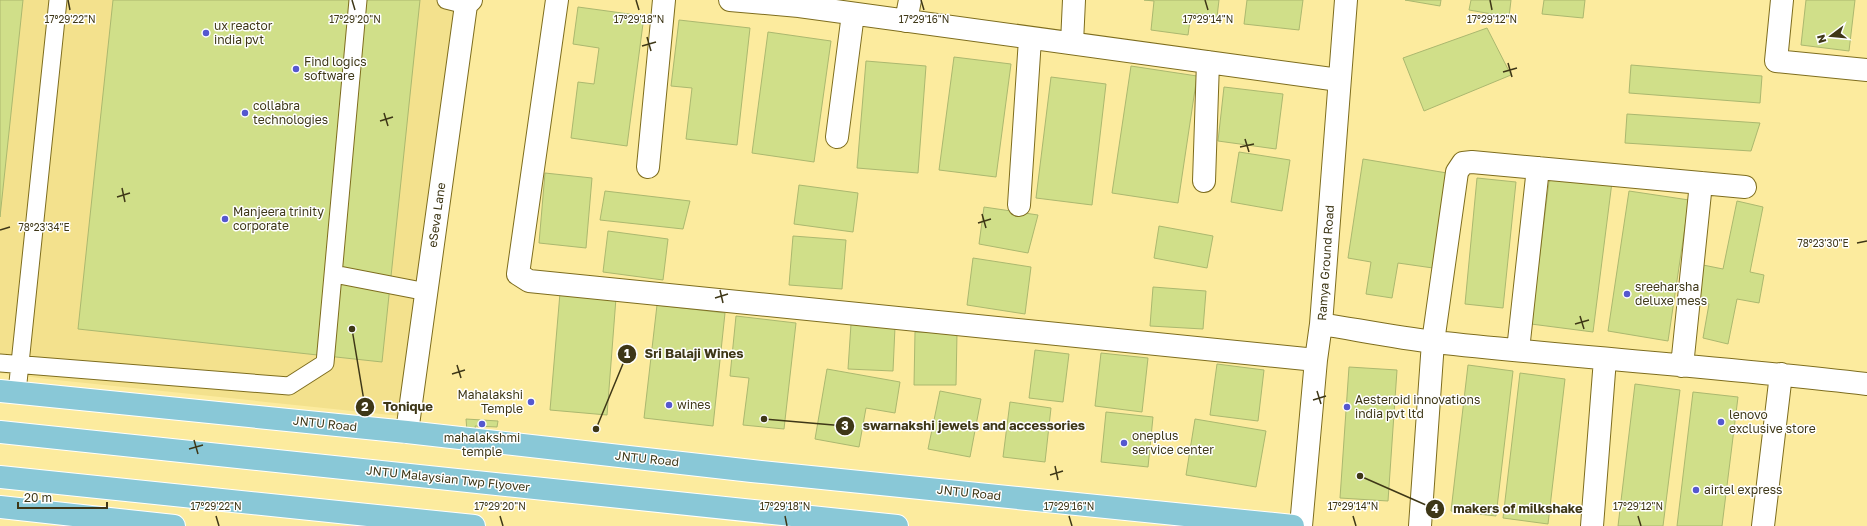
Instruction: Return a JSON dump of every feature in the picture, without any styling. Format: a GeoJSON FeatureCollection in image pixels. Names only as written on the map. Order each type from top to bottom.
{"type":"FeatureCollection","features":[{"type":"Feature","properties":{"kind":"main road","name":"JNTU Road"},"geometry":{"type":"LineString","coordinates":[[9,391],[407,432],[752,471],[1294,526]]}},
{"type":"Feature","properties":{"kind":"main road","name":"JNTU Malaysian Twp Flyover"},"geometry":{"type":"LineString","coordinates":[[0,432],[897,526]]}},
{"type":"Feature","properties":{"kind":"main road"},"geometry":{"type":"LineString","coordinates":[[0,477],[474,526]]}},
{"type":"Feature","properties":{"kind":"main road"},"geometry":{"type":"LineString","coordinates":[[0,507],[174,526]]}},
{"type":"Feature","properties":{"kind":"street"},"geometry":{"type":"LineString","coordinates":[[557,0],[518,274],[529,281],[1316,360]]}},
{"type":"Feature","properties":{"kind":"street"},"geometry":{"type":"LineString","coordinates":[[648,167],[664,0]]}},
{"type":"Feature","properties":{"kind":"street"},"geometry":{"type":"LineString","coordinates":[[730,0],[799,3],[852,14],[908,10],[1030,39],[1072,43],[1339,80]]}},
{"type":"Feature","properties":{"kind":"street"},"geometry":{"type":"LineString","coordinates":[[1072,43],[1074,0]]}},
{"type":"Feature","properties":{"kind":"street","name":"Ramya Ground Road"},"geometry":{"type":"LineString","coordinates":[[1301,526],[1316,360],[1321,324],[1346,0]]}},
{"type":"Feature","properties":{"kind":"street"},"geometry":{"type":"LineString","coordinates":[[1782,0],[1776,61],[1867,70]]}},
{"type":"Feature","properties":{"kind":"street","name":"eSeva Lane"},"geometry":{"type":"LineString","coordinates":[[407,432],[427,292],[461,2]]}},
{"type":"Feature","properties":{"kind":"street"},"geometry":{"type":"LineString","coordinates":[[837,137],[852,14]]}},
{"type":"Feature","properties":{"kind":"street"},"geometry":{"type":"LineString","coordinates":[[1019,205],[1030,39]]}},
{"type":"Feature","properties":{"kind":"street"},"geometry":{"type":"LineString","coordinates":[[1204,181],[1208,62]]}},
{"type":"Feature","properties":{"kind":"street"},"geometry":{"type":"LineString","coordinates":[[1420,526],[1433,342],[1457,172],[1463,163],[1472,162],[1746,187]]}},
{"type":"Feature","properties":{"kind":"street"},"geometry":{"type":"LineString","coordinates":[[1518,350],[1538,168]]}},
{"type":"Feature","properties":{"kind":"street"},"geometry":{"type":"LineString","coordinates":[[1682,366],[1701,183]]}},
{"type":"Feature","properties":{"kind":"street"},"geometry":{"type":"LineString","coordinates":[[1321,324],[1433,342],[1780,374],[1867,384]]}},
{"type":"Feature","properties":{"kind":"street"},"geometry":{"type":"LineString","coordinates":[[1592,526],[1605,359]]}},
{"type":"Feature","properties":{"kind":"street"},"geometry":{"type":"LineString","coordinates":[[1763,526],[1780,374]]}},
{"type":"Feature","properties":{"kind":"lane"},"geometry":{"type":"LineString","coordinates":[[9,391],[20,366],[58,0]]}},
{"type":"Feature","properties":{"kind":"lane"},"geometry":{"type":"LineString","coordinates":[[0,363],[20,366],[289,386],[325,363],[358,0]]}},
{"type":"Feature","properties":{"kind":"lane"},"geometry":{"type":"LineString","coordinates":[[334,274],[427,292]]}},
{"type":"Feature","properties":{"kind":"shaded area","name":"Manjeera trinity corporate"},"geometry":{"type":"Polygon","coordinates":[[[0,0],[461,0],[420,418],[0,373],[0,0]]]}},
{"type":"Feature","properties":{"kind":"building"},"geometry":{"type":"Polygon","coordinates":[[[0,0],[23,0],[0,217],[0,0]]]}},
{"type":"Feature","properties":{"kind":"building","name":"Manjeera trinity corporate"},"geometry":{"type":"Polygon","coordinates":[[[113,0],[420,0],[382,362],[78,329],[113,0]]]}},
{"type":"Feature","properties":{"kind":"building"},"geometry":{"type":"Polygon","coordinates":[[[1144,0],[1219,0],[1217,17],[1191,13],[1188,35],[1151,30],[1154,1],[1144,0]]]}},
{"type":"Feature","properties":{"kind":"building"},"geometry":{"type":"Polygon","coordinates":[[[1247,0],[1303,0],[1299,30],[1244,24],[1247,0]]]}},
{"type":"Feature","properties":{"kind":"building"},"geometry":{"type":"Polygon","coordinates":[[[1405,0],[1441,0],[1440,6],[1405,0]]]}},
{"type":"Feature","properties":{"kind":"building"},"geometry":{"type":"Polygon","coordinates":[[[1471,0],[1511,0],[1509,17],[1469,10],[1471,0]]]}},
{"type":"Feature","properties":{"kind":"building"},"geometry":{"type":"Polygon","coordinates":[[[1544,0],[1585,0],[1583,18],[1542,14],[1544,0]]]}},
{"type":"Feature","properties":{"kind":"building"},"geometry":{"type":"Polygon","coordinates":[[[1806,0],[1855,0],[1849,51],[1801,45],[1806,0]]]}},
{"type":"Feature","properties":{"kind":"building"},"geometry":{"type":"Polygon","coordinates":[[[578,7],[644,16],[627,146],[571,138],[578,82],[594,84],[599,48],[573,44],[578,7]]]}},
{"type":"Feature","properties":{"kind":"building"},"geometry":{"type":"Polygon","coordinates":[[[679,20],[750,28],[737,145],[686,139],[692,88],[671,86],[679,20]]]}},
{"type":"Feature","properties":{"kind":"building"},"geometry":{"type":"Polygon","coordinates":[[[1487,28],[1511,75],[1424,111],[1403,58],[1487,28]]]}},
{"type":"Feature","properties":{"kind":"building"},"geometry":{"type":"Polygon","coordinates":[[[768,32],[831,41],[814,162],[752,153],[768,32]]]}},
{"type":"Feature","properties":{"kind":"building"},"geometry":{"type":"Polygon","coordinates":[[[954,57],[1011,64],[996,177],[939,170],[954,57]]]}},
{"type":"Feature","properties":{"kind":"building"},"geometry":{"type":"Polygon","coordinates":[[[866,61],[926,66],[918,173],[857,168],[866,61]]]}},
{"type":"Feature","properties":{"kind":"building"},"geometry":{"type":"Polygon","coordinates":[[[1631,65],[1762,76],[1760,103],[1629,93],[1631,65]]]}},
{"type":"Feature","properties":{"kind":"building"},"geometry":{"type":"Polygon","coordinates":[[[1131,66],[1197,76],[1178,203],[1112,193],[1131,66]]]}},
{"type":"Feature","properties":{"kind":"building"},"geometry":{"type":"Polygon","coordinates":[[[1051,77],[1106,84],[1092,205],[1036,198],[1051,77]]]}},
{"type":"Feature","properties":{"kind":"building"},"geometry":{"type":"Polygon","coordinates":[[[1224,87],[1283,94],[1276,149],[1218,141],[1224,87]]]}},
{"type":"Feature","properties":{"kind":"building"},"geometry":{"type":"Polygon","coordinates":[[[1627,114],[1760,123],[1751,151],[1625,143],[1627,114]]]}},
{"type":"Feature","properties":{"kind":"building"},"geometry":{"type":"Polygon","coordinates":[[[1239,152],[1290,160],[1282,211],[1231,202],[1239,152]]]}},
{"type":"Feature","properties":{"kind":"building"},"geometry":{"type":"Polygon","coordinates":[[[1363,159],[1447,173],[1433,268],[1398,263],[1392,298],[1366,294],[1371,262],[1348,258],[1363,159]]]}},
{"type":"Feature","properties":{"kind":"building"},"geometry":{"type":"Polygon","coordinates":[[[545,173],[592,178],[586,248],[539,243],[545,173]]]}},
{"type":"Feature","properties":{"kind":"building"},"geometry":{"type":"Polygon","coordinates":[[[1550,174],[1612,182],[1593,332],[1531,324],[1550,174]]]}},
{"type":"Feature","properties":{"kind":"building"},"geometry":{"type":"Polygon","coordinates":[[[1477,178],[1516,182],[1503,308],[1465,304],[1477,178]]]}},
{"type":"Feature","properties":{"kind":"building"},"geometry":{"type":"Polygon","coordinates":[[[799,185],[858,193],[853,232],[794,224],[799,185]]]}},
{"type":"Feature","properties":{"kind":"building"},"geometry":{"type":"Polygon","coordinates":[[[605,191],[690,201],[683,229],[600,220],[605,191]]]}},
{"type":"Feature","properties":{"kind":"building"},"geometry":{"type":"Polygon","coordinates":[[[1629,191],[1689,200],[1668,341],[1608,331],[1629,191]]]}},
{"type":"Feature","properties":{"kind":"building"},"geometry":{"type":"Polygon","coordinates":[[[1737,201],[1763,207],[1750,272],[1764,275],[1759,303],[1737,299],[1728,344],[1703,338],[1709,304],[1695,301],[1703,265],[1723,269],[1737,201]]]}},
{"type":"Feature","properties":{"kind":"building"},"geometry":{"type":"Polygon","coordinates":[[[984,207],[1038,215],[1028,253],[979,244],[984,207]]]}},
{"type":"Feature","properties":{"kind":"building"},"geometry":{"type":"Polygon","coordinates":[[[1159,226],[1213,236],[1207,268],[1154,258],[1159,226]]]}},
{"type":"Feature","properties":{"kind":"building"},"geometry":{"type":"Polygon","coordinates":[[[608,231],[668,239],[663,280],[603,272],[608,231]]]}},
{"type":"Feature","properties":{"kind":"building"},"geometry":{"type":"Polygon","coordinates":[[[793,236],[846,240],[842,289],[789,285],[793,236]]]}},
{"type":"Feature","properties":{"kind":"building"},"geometry":{"type":"Polygon","coordinates":[[[973,258],[1031,267],[1025,314],[967,305],[973,258]]]}},
{"type":"Feature","properties":{"kind":"building"},"geometry":{"type":"Polygon","coordinates":[[[1153,287],[1206,291],[1203,329],[1150,326],[1153,287]]]}},
{"type":"Feature","properties":{"kind":"building"},"geometry":{"type":"Polygon","coordinates":[[[560,293],[616,298],[607,415],[550,410],[560,293]]]}},
{"type":"Feature","properties":{"kind":"building"},"geometry":{"type":"Polygon","coordinates":[[[657,305],[725,313],[713,426],[644,418],[657,305]]]}},
{"type":"Feature","properties":{"kind":"building"},"geometry":{"type":"Polygon","coordinates":[[[736,316],[796,323],[784,429],[743,425],[749,378],[730,376],[736,316]]]}},
{"type":"Feature","properties":{"kind":"building"},"geometry":{"type":"Polygon","coordinates":[[[851,324],[895,327],[893,371],[848,369],[851,324]]]}},
{"type":"Feature","properties":{"kind":"building"},"geometry":{"type":"Polygon","coordinates":[[[915,332],[957,333],[956,385],[914,385],[915,332]]]}},
{"type":"Feature","properties":{"kind":"building"},"geometry":{"type":"Polygon","coordinates":[[[1035,350],[1069,354],[1063,402],[1029,398],[1035,350]]]}},
{"type":"Feature","properties":{"kind":"building"},"geometry":{"type":"Polygon","coordinates":[[[1101,353],[1148,358],[1142,412],[1095,406],[1101,353]]]}},
{"type":"Feature","properties":{"kind":"building"},"geometry":{"type":"Polygon","coordinates":[[[1217,364],[1264,370],[1258,421],[1210,415],[1217,364]]]}},
{"type":"Feature","properties":{"kind":"building"},"geometry":{"type":"Polygon","coordinates":[[[1468,365],[1513,371],[1496,516],[1451,511],[1468,365]]]}},
{"type":"Feature","properties":{"kind":"building"},"geometry":{"type":"Polygon","coordinates":[[[1349,367],[1397,370],[1388,501],[1340,498],[1349,367]]]}},
{"type":"Feature","properties":{"kind":"building"},"geometry":{"type":"Polygon","coordinates":[[[827,369],[900,382],[895,413],[866,408],[859,447],[815,439],[827,369]]]}},
{"type":"Feature","properties":{"kind":"building"},"geometry":{"type":"Polygon","coordinates":[[[1520,373],[1565,379],[1548,524],[1503,518],[1520,373]]]}},
{"type":"Feature","properties":{"kind":"building"},"geometry":{"type":"Polygon","coordinates":[[[1635,384],[1680,390],[1663,526],[1618,526],[1635,384]]]}},
{"type":"Feature","properties":{"kind":"building"},"geometry":{"type":"Polygon","coordinates":[[[940,391],[981,399],[970,457],[928,449],[940,391]]]}},
{"type":"Feature","properties":{"kind":"building"},"geometry":{"type":"Polygon","coordinates":[[[1693,392],[1738,397],[1722,526],[1677,526],[1693,392]]]}},
{"type":"Feature","properties":{"kind":"building"},"geometry":{"type":"Polygon","coordinates":[[[1010,402],[1051,408],[1045,462],[1003,457],[1010,402]]]}},
{"type":"Feature","properties":{"kind":"building"},"geometry":{"type":"Polygon","coordinates":[[[1106,412],[1153,417],[1148,467],[1101,462],[1106,412]]]}},
{"type":"Feature","properties":{"kind":"building","name":"mahalakshmi temple"},"geometry":{"type":"Polygon","coordinates":[[[466,419],[498,421],[497,427],[475,426],[476,430],[467,431],[466,419]]]}},
{"type":"Feature","properties":{"kind":"building"},"geometry":{"type":"Polygon","coordinates":[[[1195,419],[1266,431],[1256,487],[1186,475],[1195,419]]]}},
{"type":"Feature","properties":{"kind":"place","name":"ux reactor india pvt"},"geometry":{"type":"Point","coordinates":[206,33]}},
{"type":"Feature","properties":{"kind":"place","name":"Find logics software"},"geometry":{"type":"Point","coordinates":[296,69]}},
{"type":"Feature","properties":{"kind":"place","name":"collabra technologies"},"geometry":{"type":"Point","coordinates":[245,113]}},
{"type":"Feature","properties":{"kind":"place","name":"Manjeera trinity corporate"},"geometry":{"type":"Point","coordinates":[225,219]}},
{"type":"Feature","properties":{"kind":"place","name":"sreeharsha deluxe mess"},"geometry":{"type":"Point","coordinates":[1627,294]}},
{"type":"Feature","properties":{"kind":"place","name":"Tonique"},"geometry":{"type":"Point","coordinates":[352,329]}},
{"type":"Feature","properties":{"kind":"place","name":"Mahalakshi Temple"},"geometry":{"type":"Point","coordinates":[531,402]}},
{"type":"Feature","properties":{"kind":"place","name":"wines"},"geometry":{"type":"Point","coordinates":[669,405]}},
{"type":"Feature","properties":{"kind":"place","name":"Aesteroid innovations india pvt ltd"},"geometry":{"type":"Point","coordinates":[1347,407]}},
{"type":"Feature","properties":{"kind":"place","name":"swarnakshi jewels and accessories"},"geometry":{"type":"Point","coordinates":[764,419]}},
{"type":"Feature","properties":{"kind":"place","name":"lenovo exclusive store"},"geometry":{"type":"Point","coordinates":[1721,422]}},
{"type":"Feature","properties":{"kind":"place","name":"mahalakshmi temple"},"geometry":{"type":"Point","coordinates":[482,424]}},
{"type":"Feature","properties":{"kind":"place","name":"Sri Balaji Wines"},"geometry":{"type":"Point","coordinates":[596,429]}},
{"type":"Feature","properties":{"kind":"place","name":"oneplus service center"},"geometry":{"type":"Point","coordinates":[1124,443]}},
{"type":"Feature","properties":{"kind":"place","name":"makers of milkshake"},"geometry":{"type":"Point","coordinates":[1360,476]}},
{"type":"Feature","properties":{"kind":"place","name":"airtel express"},"geometry":{"type":"Point","coordinates":[1696,490]}}]}
